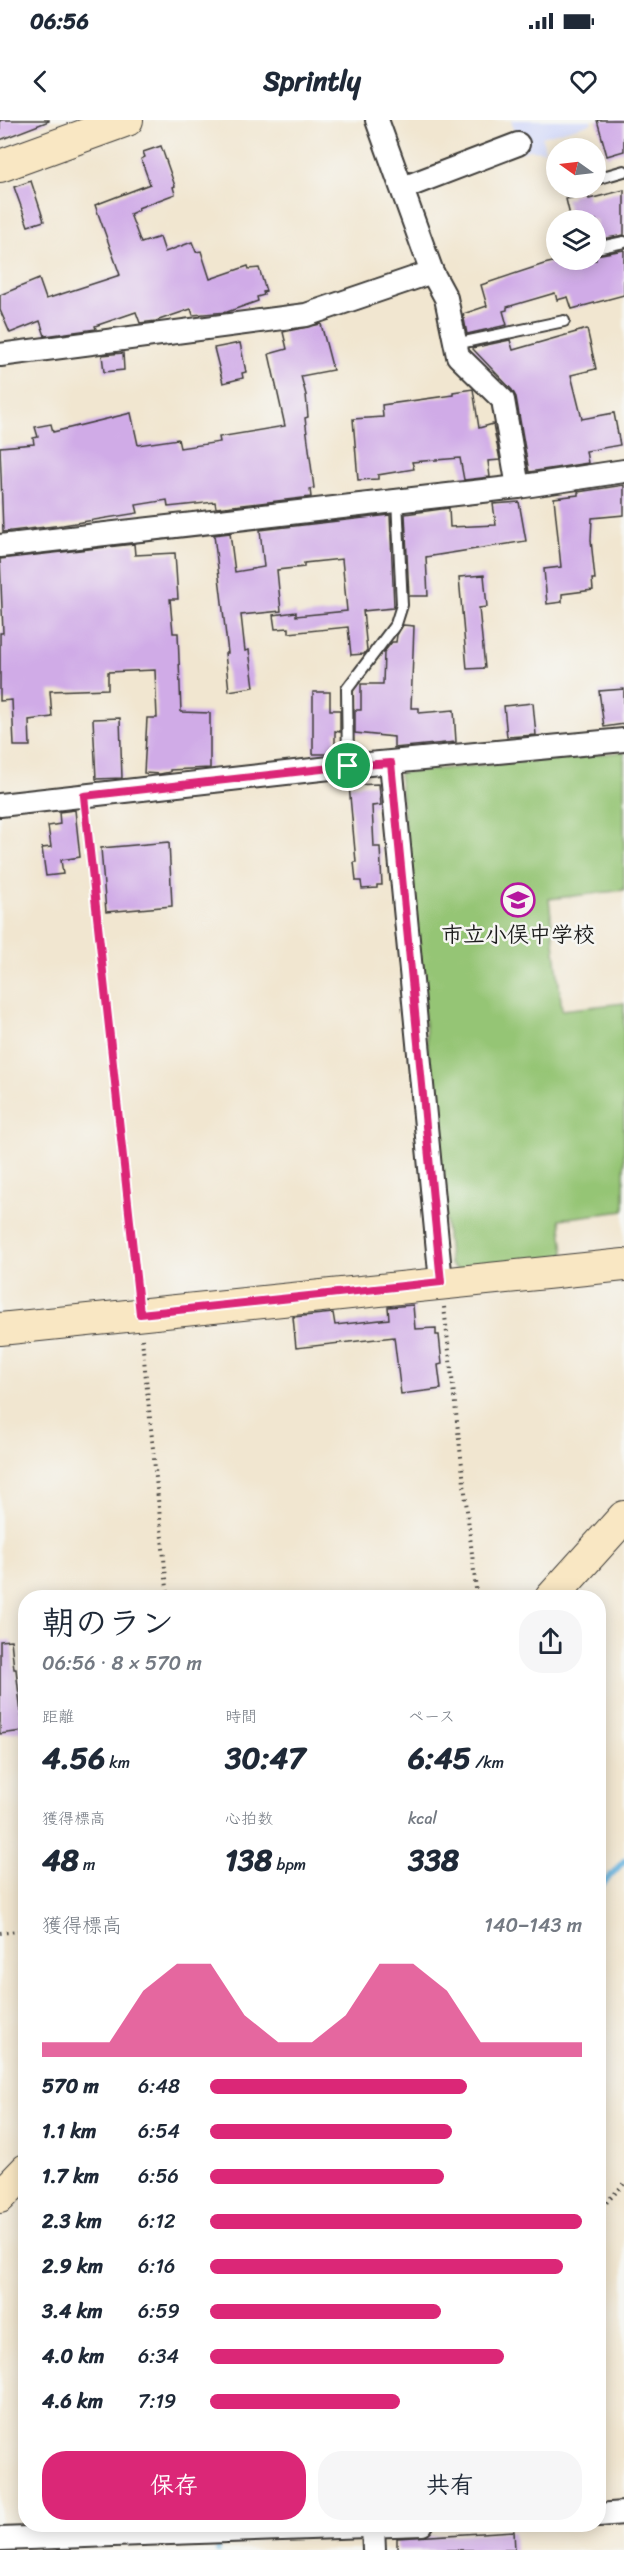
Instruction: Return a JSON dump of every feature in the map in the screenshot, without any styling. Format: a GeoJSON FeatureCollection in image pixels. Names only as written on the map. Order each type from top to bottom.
{"type":"FeatureCollection","features":[{"type":"Feature","properties":{"kind":"street"},"geometry":{"type":"LineString","coordinates":[[0,166],[127,120]]}},
{"type":"Feature","properties":{"kind":"street"},"geometry":{"type":"LineString","coordinates":[[377,120],[432,272],[446,298],[458,356],[503,400],[518,487]]}},
{"type":"Feature","properties":{"kind":"street"},"geometry":{"type":"LineString","coordinates":[[403,188],[518,144]]}},
{"type":"Feature","properties":{"kind":"street"},"geometry":{"type":"LineString","coordinates":[[0,355],[306,315],[432,272]]}},
{"type":"Feature","properties":{"kind":"street"},"geometry":{"type":"LineString","coordinates":[[0,546],[518,487],[624,471]]}},
{"type":"Feature","properties":{"kind":"street"},"geometry":{"type":"LineString","coordinates":[[0,805],[348,766],[624,740]]}},
{"type":"Feature","properties":{"kind":"street"},"geometry":{"type":"LineString","coordinates":[[391,763],[441,1282]]}},
{"type":"Feature","properties":{"kind":"street"},"geometry":{"type":"LineString","coordinates":[[0,1329],[624,1265]]}},
{"type":"Feature","properties":{"kind":"street"},"geometry":{"type":"LineString","coordinates":[[558,1590],[624,1517]]}},
{"type":"Feature","properties":{"kind":"street"},"geometry":{"type":"LineString","coordinates":[[0,2197],[18,2178]]}},
{"type":"Feature","properties":{"kind":"street"},"geometry":{"type":"LineString","coordinates":[[606,2515],[624,2514]]}},
{"type":"Feature","properties":{"kind":"street"},"geometry":{"type":"LineString","coordinates":[[0,2539],[191,2532]]}},
{"type":"Feature","properties":{"kind":"street"},"geometry":{"type":"LineString","coordinates":[[374,2532],[375,2550]]}},
{"type":"Feature","properties":{"kind":"lane"},"geometry":{"type":"LineString","coordinates":[[606,176],[624,171]]}},
{"type":"Feature","properties":{"kind":"lane"},"geometry":{"type":"LineString","coordinates":[[606,246],[624,242]]}},
{"type":"Feature","properties":{"kind":"lane"},"geometry":{"type":"LineString","coordinates":[[455,344],[564,321]]}},
{"type":"Feature","properties":{"kind":"lane"},"geometry":{"type":"LineString","coordinates":[[348,766],[347,689],[396,624],[402,605],[397,500]]}},
{"type":"Feature","properties":{"kind":"path"},"geometry":{"type":"LineString","coordinates":[[84,796],[167,1590]]}},
{"type":"Feature","properties":{"kind":"path"},"geometry":{"type":"LineString","coordinates":[[441,1282],[476,1590]]}},
{"type":"Feature","properties":{"kind":"path"},"geometry":{"type":"LineString","coordinates":[[0,1933],[18,1931]]}},
{"type":"Feature","properties":{"kind":"path"},"geometry":{"type":"LineString","coordinates":[[606,2203],[624,2184]]}},
{"type":"Feature","properties":{"kind":"shaded area"},"geometry":{"type":"Polygon","coordinates":[[[511,120],[591,120],[592,123],[542,137],[545,151],[528,150],[521,153],[511,120]]]}},
{"type":"Feature","properties":{"kind":"green space","name":"市立小俣中学校"},"geometry":{"type":"Polygon","coordinates":[[[624,752],[624,890],[549,899],[562,1010],[624,1003],[624,1211],[560,1219],[565,1259],[458,1270],[450,1265],[399,773],[624,752]]]}},
{"type":"Feature","properties":{"kind":"building"},"geometry":{"type":"Polygon","coordinates":[[[0,120],[49,120],[49,121],[0,140],[0,120]]]}},
{"type":"Feature","properties":{"kind":"building"},"geometry":{"type":"Polygon","coordinates":[[[597,120],[624,120],[624,151],[607,156],[606,138],[602,138],[597,120]]]}},
{"type":"Feature","properties":{"kind":"building"},"geometry":{"type":"Polygon","coordinates":[[[161,146],[175,186],[173,187],[175,194],[138,208],[139,210],[130,214],[141,243],[160,237],[165,252],[192,242],[196,252],[201,251],[210,279],[248,266],[249,269],[259,268],[266,291],[263,292],[264,295],[257,297],[258,301],[227,312],[193,315],[191,309],[156,321],[140,323],[136,312],[95,326],[96,329],[45,336],[40,321],[10,333],[0,310],[0,295],[39,279],[46,299],[120,275],[95,205],[150,184],[141,159],[145,157],[143,152],[161,146]]]}},
{"type":"Feature","properties":{"kind":"building"},"geometry":{"type":"Polygon","coordinates":[[[31,181],[44,221],[28,226],[14,187],[31,181]]]}},
{"type":"Feature","properties":{"kind":"building"},"geometry":{"type":"Polygon","coordinates":[[[624,190],[624,235],[606,238],[606,210],[569,210],[566,199],[606,198],[606,195],[624,190]]]}},
{"type":"Feature","properties":{"kind":"building"},"geometry":{"type":"Polygon","coordinates":[[[624,250],[624,295],[572,309],[568,297],[557,300],[555,293],[507,307],[507,310],[503,311],[507,325],[467,334],[463,314],[487,306],[481,285],[546,264],[546,270],[606,270],[606,253],[624,250]]]}},
{"type":"Feature","properties":{"kind":"building"},"geometry":{"type":"Polygon","coordinates":[[[321,324],[333,370],[301,376],[306,395],[308,417],[305,418],[314,488],[310,489],[311,497],[216,508],[215,502],[168,507],[167,500],[136,505],[138,513],[3,532],[0,447],[34,444],[33,438],[38,437],[35,427],[51,424],[53,432],[131,413],[138,445],[178,439],[180,448],[220,442],[219,437],[285,426],[269,354],[287,349],[283,332],[321,324]]]}},
{"type":"Feature","properties":{"kind":"building"},"geometry":{"type":"Polygon","coordinates":[[[587,329],[596,369],[571,375],[582,419],[614,413],[620,445],[586,451],[588,463],[529,472],[516,397],[472,348],[510,340],[513,350],[587,329]]]}},
{"type":"Feature","properties":{"kind":"building"},"geometry":{"type":"Polygon","coordinates":[[[240,343],[246,372],[242,373],[243,378],[223,383],[214,348],[240,343]]]}},
{"type":"Feature","properties":{"kind":"building"},"geometry":{"type":"Polygon","coordinates":[[[123,353],[124,370],[104,372],[102,355],[123,353]]]}},
{"type":"Feature","properties":{"kind":"building"},"geometry":{"type":"Polygon","coordinates":[[[473,389],[479,428],[493,424],[500,460],[488,461],[490,477],[464,480],[460,458],[412,462],[414,469],[378,475],[378,479],[358,480],[353,419],[383,417],[382,405],[453,395],[453,392],[473,389]]]}},
{"type":"Feature","properties":{"kind":"building"},"geometry":{"type":"Polygon","coordinates":[[[624,485],[624,515],[592,518],[591,540],[595,579],[592,579],[593,590],[562,594],[562,602],[547,604],[544,569],[561,567],[554,498],[624,485]]]}},
{"type":"Feature","properties":{"kind":"building"},"geometry":{"type":"Polygon","coordinates":[[[519,502],[526,541],[426,557],[428,596],[409,596],[405,514],[449,508],[450,527],[496,525],[493,504],[519,502]]]}},
{"type":"Feature","properties":{"kind":"building"},"geometry":{"type":"Polygon","coordinates":[[[390,515],[394,606],[393,608],[363,611],[367,650],[364,654],[351,655],[348,627],[289,633],[289,628],[275,629],[273,615],[296,612],[296,616],[347,611],[342,559],[304,563],[304,567],[277,570],[281,611],[241,615],[245,651],[249,650],[254,687],[229,691],[225,653],[228,653],[214,535],[230,533],[235,572],[264,567],[260,530],[390,515]]]}},
{"type":"Feature","properties":{"kind":"building"},"geometry":{"type":"Polygon","coordinates":[[[134,544],[135,555],[175,553],[178,599],[170,599],[173,633],[178,633],[181,712],[210,713],[210,768],[170,770],[170,772],[160,774],[144,773],[147,718],[157,718],[155,670],[108,672],[108,689],[50,691],[52,717],[29,720],[30,746],[14,746],[12,700],[0,701],[0,633],[3,633],[0,559],[134,544]]]}},
{"type":"Feature","properties":{"kind":"building"},"geometry":{"type":"Polygon","coordinates":[[[484,575],[487,607],[479,608],[485,668],[467,669],[459,577],[484,575]]]}},
{"type":"Feature","properties":{"kind":"building"},"geometry":{"type":"Polygon","coordinates":[[[403,625],[414,626],[411,708],[419,708],[419,713],[454,710],[456,742],[394,748],[394,737],[355,733],[355,710],[361,710],[361,684],[383,684],[384,652],[392,642],[396,642],[403,625]]]}},
{"type":"Feature","properties":{"kind":"building"},"geometry":{"type":"Polygon","coordinates":[[[624,689],[624,724],[604,727],[599,691],[624,689]]]}},
{"type":"Feature","properties":{"kind":"building"},"geometry":{"type":"Polygon","coordinates":[[[313,692],[330,692],[330,710],[340,710],[340,732],[335,731],[335,754],[313,754],[313,692]]]}},
{"type":"Feature","properties":{"kind":"building"},"geometry":{"type":"Polygon","coordinates":[[[533,703],[536,735],[507,737],[504,706],[533,703]]]}},
{"type":"Feature","properties":{"kind":"building"},"geometry":{"type":"Polygon","coordinates":[[[120,718],[122,778],[96,779],[93,719],[120,718]]]}},
{"type":"Feature","properties":{"kind":"building"},"geometry":{"type":"Polygon","coordinates":[[[379,784],[381,805],[372,806],[374,847],[380,847],[382,885],[377,885],[377,888],[362,889],[361,881],[356,881],[349,785],[379,784]]]}},
{"type":"Feature","properties":{"kind":"building"},"geometry":{"type":"Polygon","coordinates":[[[75,810],[80,857],[61,860],[63,874],[46,876],[42,848],[51,847],[48,826],[60,824],[59,812],[75,810]]]}},
{"type":"Feature","properties":{"kind":"building"},"geometry":{"type":"Polygon","coordinates":[[[169,842],[172,906],[106,912],[101,848],[169,842]]]}},
{"type":"Feature","properties":{"kind":"building"},"geometry":{"type":"Polygon","coordinates":[[[413,1305],[415,1329],[436,1328],[436,1335],[439,1335],[442,1364],[438,1365],[441,1389],[401,1394],[394,1337],[296,1348],[293,1317],[333,1313],[335,1325],[389,1319],[388,1307],[413,1305]]]}},
{"type":"Feature","properties":{"kind":"building"},"geometry":{"type":"Polygon","coordinates":[[[11,1640],[18,1687],[18,1732],[0,1734],[0,1641],[11,1640]]]}},
{"type":"Feature","properties":{"kind":"building"},"geometry":{"type":"Polygon","coordinates":[[[514,2532],[515,2550],[397,2550],[397,2538],[514,2532]]]}},
{"type":"Feature","properties":{"kind":"waterway"},"geometry":{"type":"LineString","coordinates":[[606,1880],[624,1861]]}},
{"type":"Feature","properties":{"kind":"waterway"},"geometry":{"type":"LineString","coordinates":[[218,2536],[218,2550]]}},
{"type":"Feature","properties":{"kind":"place","name":"市立小俣中学校"},"geometry":{"type":"Point","coordinates":[518,900]}},
{"type":"Feature","properties":{"kind":"route"},"geometry":{"type":"LineString","coordinates":[[391,763],[421,1096],[441,1282],[140,1314],[84,796],[348,766],[391,763]]}}]}
